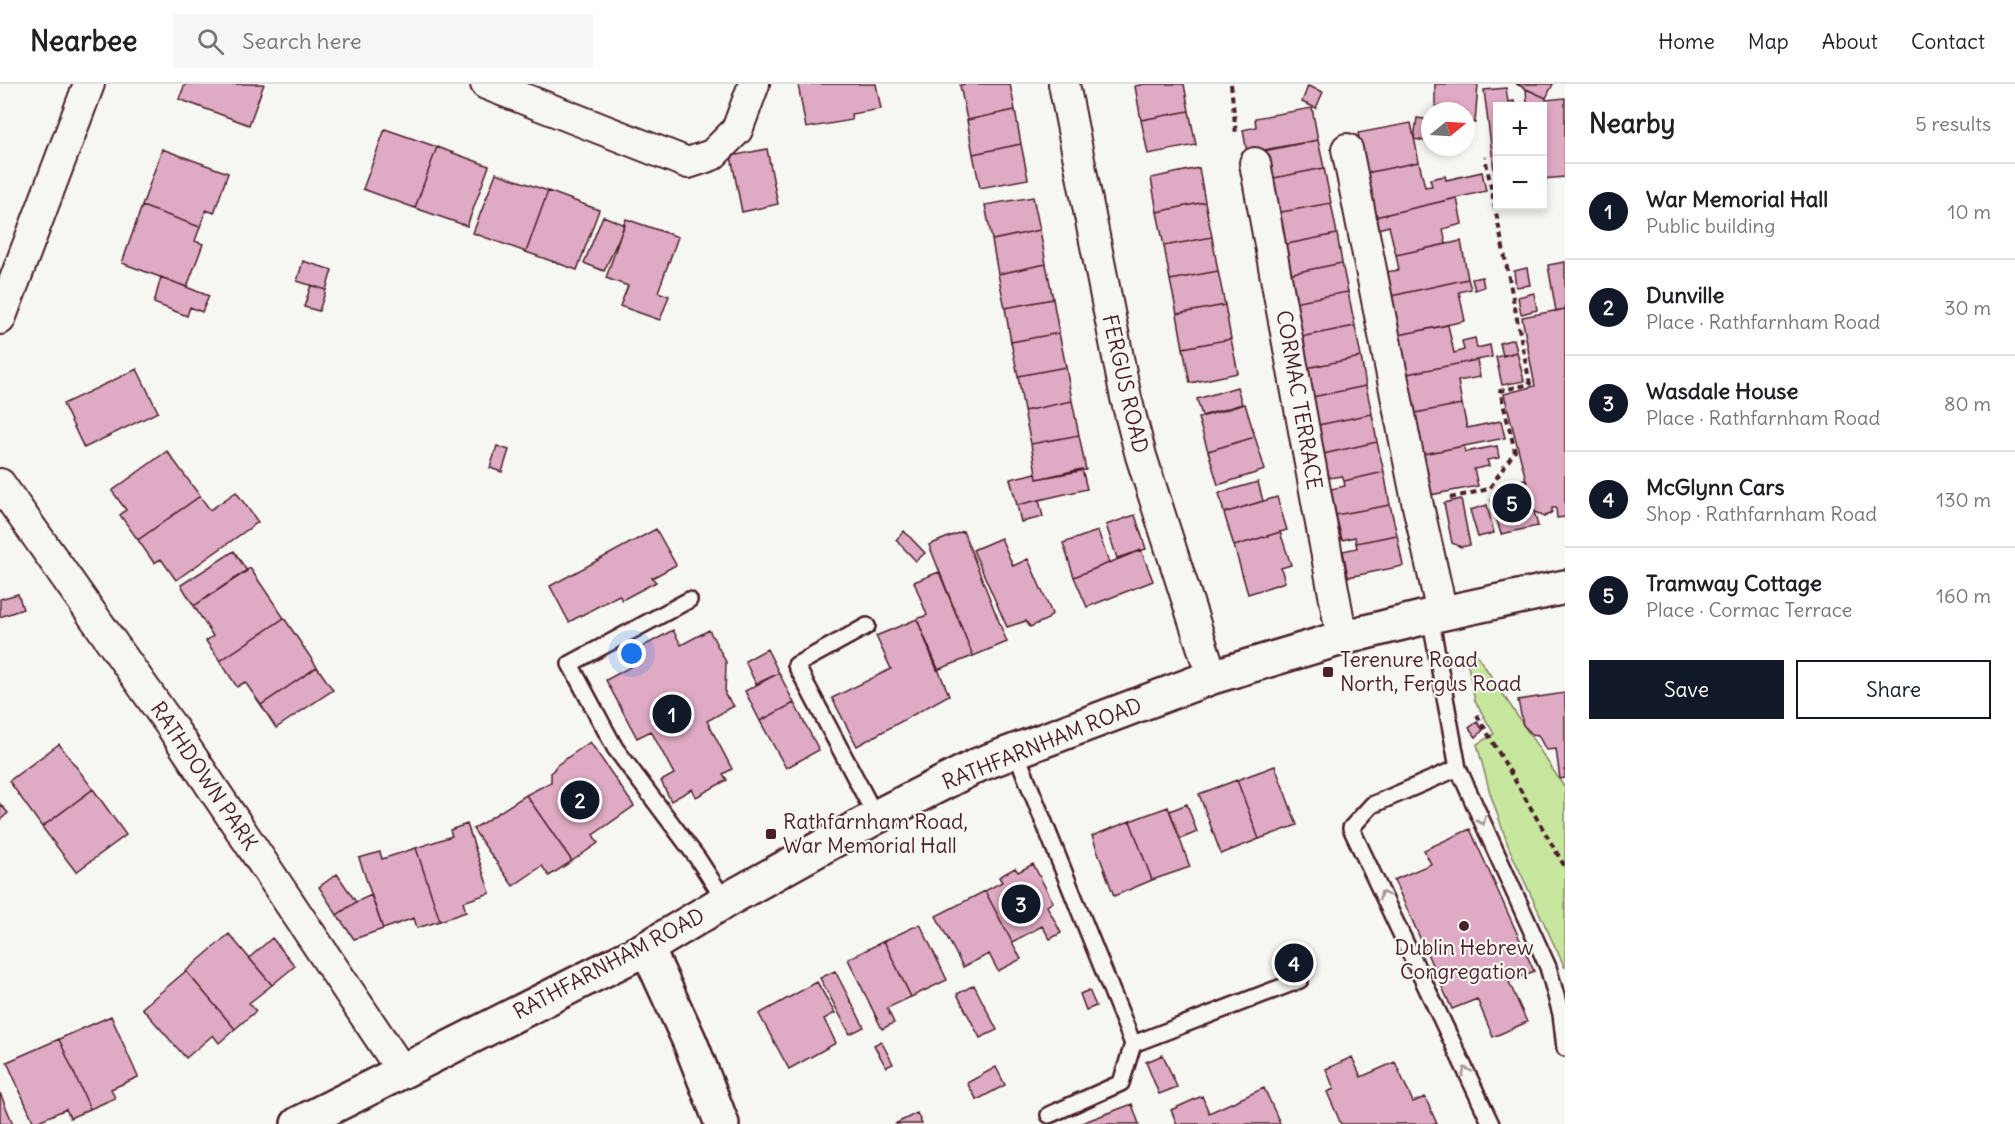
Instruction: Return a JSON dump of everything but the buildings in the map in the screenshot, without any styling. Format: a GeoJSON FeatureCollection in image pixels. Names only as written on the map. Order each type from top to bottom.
{"type":"FeatureCollection","features":[{"type":"Feature","properties":{"kind":"main road","name":"RATHFARNHAM ROAD"},"geometry":{"type":"LineString","coordinates":[[298,1124],[647,948],[876,817],[978,765],[1212,677],[1342,638],[1565,587]]}},
{"type":"Feature","properties":{"kind":"main road"},"geometry":{"type":"LineString","coordinates":[[647,948],[690,1042],[723,1124]]}},
{"type":"Feature","properties":{"kind":"street"},"geometry":{"type":"LineString","coordinates":[[0,319],[88,84]]}},
{"type":"Feature","properties":{"kind":"street"},"geometry":{"type":"LineString","coordinates":[[486,84],[688,163],[712,155],[737,130],[754,84]]}},
{"type":"Feature","properties":{"kind":"street","name":"FERGUS ROAD"},"geometry":{"type":"LineString","coordinates":[[1064,84],[1126,398],[1141,456],[1212,677]]}},
{"type":"Feature","properties":{"kind":"street"},"geometry":{"type":"LineString","coordinates":[[1347,148],[1416,495],[1436,615]]}},
{"type":"Feature","properties":{"kind":"street","name":"CORMAC TERRACE"},"geometry":{"type":"LineString","coordinates":[[1255,163],[1342,638]]}},
{"type":"Feature","properties":{"kind":"street","name":"RATHDOWN PARK"},"geometry":{"type":"LineString","coordinates":[[0,484],[171,726],[402,1071]]}},
{"type":"Feature","properties":{"kind":"lane"},"geometry":{"type":"LineString","coordinates":[[689,600],[570,664],[615,748],[698,859],[725,902]]}},
{"type":"Feature","properties":{"kind":"lane"},"geometry":{"type":"LineString","coordinates":[[1436,615],[1458,768],[1548,967],[1561,1014],[1565,1047]]}},
{"type":"Feature","properties":{"kind":"lane"},"geometry":{"type":"LineString","coordinates":[[867,626],[796,664],[876,817]]}},
{"type":"Feature","properties":{"kind":"lane"},"geometry":{"type":"LineString","coordinates":[[1015,750],[1133,1044],[1121,1083],[1049,1114]]}},
{"type":"Feature","properties":{"kind":"lane"},"geometry":{"type":"LineString","coordinates":[[1458,768],[1372,805],[1351,828],[1491,1124]]}},
{"type":"Feature","properties":{"kind":"lane"},"geometry":{"type":"LineString","coordinates":[[1133,1044],[1300,980]]}},
{"type":"Feature","properties":{"kind":"path"},"geometry":{"type":"LineString","coordinates":[[1231,84],[1239,159],[1255,163]]}},
{"type":"Feature","properties":{"kind":"path"},"geometry":{"type":"LineString","coordinates":[[1443,499],[1489,489],[1515,451],[1500,391],[1530,384],[1485,157]]}},
{"type":"Feature","properties":{"kind":"path"},"geometry":{"type":"LineString","coordinates":[[1466,712],[1477,715],[1565,867]]}},
{"type":"Feature","properties":{"kind":"green space"},"geometry":{"type":"Polygon","coordinates":[[[1475,652],[1565,788],[1565,968],[1509,848],[1490,793],[1477,744],[1494,734],[1475,701],[1466,655],[1475,652]]]}},
{"type":"Feature","properties":{"kind":"place","name":"Tramway Cottage"},"geometry":{"type":"Point","coordinates":[1512,503]}},
{"type":"Feature","properties":{"kind":"place","name":"Terenure Road North, Fergus Road"},"geometry":{"type":"Point","coordinates":[1328,672]}},
{"type":"Feature","properties":{"kind":"place","name":"War Memorial Hall"},"geometry":{"type":"Point","coordinates":[672,714]}},
{"type":"Feature","properties":{"kind":"place","name":"Dunville"},"geometry":{"type":"Point","coordinates":[580,800]}},
{"type":"Feature","properties":{"kind":"place","name":"Rathfarnham Road, War Memorial Hall"},"geometry":{"type":"Point","coordinates":[771,834]}},
{"type":"Feature","properties":{"kind":"place","name":"Wasdale House"},"geometry":{"type":"Point","coordinates":[1021,904]}},
{"type":"Feature","properties":{"kind":"place","name":"Dublin Hebrew Congregation"},"geometry":{"type":"Point","coordinates":[1464,926]}},
{"type":"Feature","properties":{"kind":"place","name":"McGlynn Cars"},"geometry":{"type":"Point","coordinates":[1294,963]}}]}
